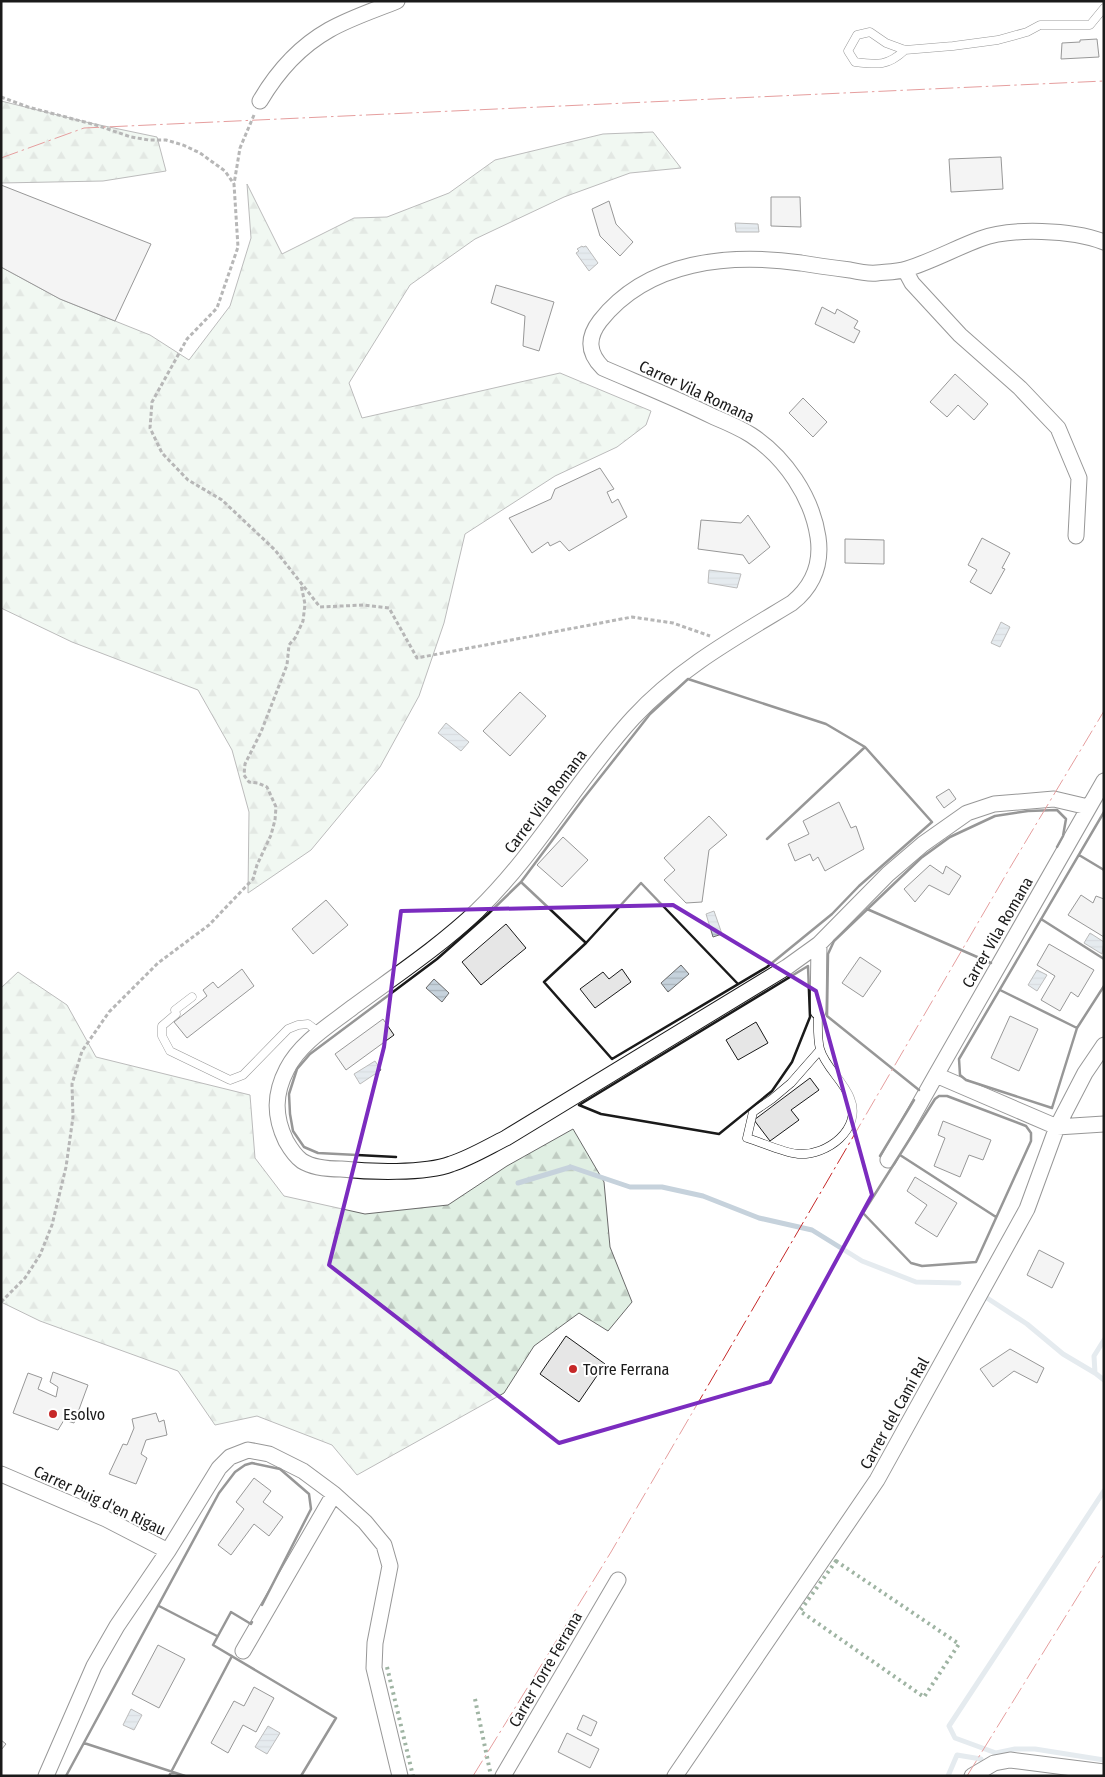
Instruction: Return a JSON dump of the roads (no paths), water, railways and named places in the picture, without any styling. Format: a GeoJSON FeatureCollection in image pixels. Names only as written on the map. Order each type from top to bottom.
{"type":"FeatureCollection","features":[{"type":"Feature","properties":{"kind":"street"},"geometry":{"type":"LineString","coordinates":[[260,101],[272,80],[299,51],[329,30],[397,1]]}},
{"type":"Feature","properties":{"kind":"street","name":"Carrer Vila Romana"},"geometry":{"type":"LineString","coordinates":[[1088,807],[1054,799],[994,804],[967,812],[923,844],[888,874],[819,944],[787,967],[506,1138],[450,1165],[423,1170],[319,1168],[302,1161],[290,1148],[280,1128],[276,1108],[279,1087],[288,1067],[302,1048],[430,950],[476,912],[515,871],[598,760],[633,718],[663,689],[687,669],[792,603],[812,583],[818,567],[820,547],[816,523],[802,491],[791,473],[772,452],[752,435],[697,408],[603,368],[595,360],[590,350],[591,340],[597,326],[609,309],[645,283],[670,271],[720,260],[744,259],[790,262],[873,274],[905,270],[982,238],[1020,231],[1059,233],[1104,242]]}},
{"type":"Feature","properties":{"kind":"street"},"geometry":{"type":"LineString","coordinates":[[905,270],[912,283],[960,335],[1020,388],[1058,428],[1079,478],[1076,536]]}},
{"type":"Feature","properties":{"kind":"street","name":"Carrer Vila Romana"},"geometry":{"type":"LineString","coordinates":[[888,1160],[1104,781]]}},
{"type":"Feature","properties":{"kind":"street"},"geometry":{"type":"LineString","coordinates":[[818,1012],[819,944]]}},
{"type":"Feature","properties":{"kind":"street","name":"Carrer del Camí Ral"},"geometry":{"type":"LineString","coordinates":[[675,1776],[877,1480],[1027,1209],[1057,1127],[1085,1073],[1104,1045]]}},
{"type":"Feature","properties":{"kind":"street"},"geometry":{"type":"LineString","coordinates":[[936,1075],[1057,1127],[1104,1124]]}},
{"type":"Feature","properties":{"kind":"street"},"geometry":{"type":"LineString","coordinates":[[168,1551],[219,1468],[230,1457],[248,1450],[269,1454],[303,1471],[334,1494],[365,1522],[384,1545],[390,1566],[375,1643],[374,1668],[400,1776]]}},
{"type":"Feature","properties":{"kind":"street","name":"Carrer Puig d'en Rigau"},"geometry":{"type":"LineString","coordinates":[[1,1474],[106,1519],[168,1551],[116,1626],[103,1650],[46,1776]]}},
{"type":"Feature","properties":{"kind":"street"},"geometry":{"type":"LineString","coordinates":[[243,1651],[334,1494]]}},
{"type":"Feature","properties":{"kind":"street","name":"Carrer Torre Ferrana"},"geometry":{"type":"LineString","coordinates":[[503,1776],[618,1580]]}},
{"type":"Feature","properties":{"kind":"street"},"geometry":{"type":"LineString","coordinates":[[972,1776],[994,1763],[1010,1760],[1104,1772]]}},
{"type":"Feature","properties":{"kind":"lane"},"geometry":{"type":"LineString","coordinates":[[905,50],[894,60],[877,65],[855,62],[848,51],[857,35],[870,32],[886,42],[905,50],[952,46],[998,40],[1027,32],[1040,25],[1090,25],[1104,8]]}},
{"type":"Feature","properties":{"kind":"lane"},"geometry":{"type":"LineString","coordinates":[[192,996],[175,1010],[176,1014],[162,1026],[162,1036],[170,1052],[230,1080],[243,1074],[288,1029],[298,1024],[308,1024],[320,1033]]}},
{"type":"Feature","properties":{"kind":"lane"},"geometry":{"type":"LineString","coordinates":[[818,1012],[820,1050],[851,1098],[853,1115],[849,1129],[834,1143],[812,1153],[797,1154],[747,1138],[753,1112],[791,1083],[820,1050]]}},
{"type":"Feature","properties":{"kind":"waterway"},"geometry":{"type":"LineString","coordinates":[[518,1183],[571,1167],[630,1187],[662,1187],[703,1196],[759,1218],[812,1230],[862,1261],[916,1282],[959,1283]]}},
{"type":"Feature","properties":{"kind":"waterway"},"geometry":{"type":"LineString","coordinates":[[987,1298],[1027,1324],[1063,1354],[1095,1373]]}},
{"type":"Feature","properties":{"kind":"waterway"},"geometry":{"type":"LineString","coordinates":[[1104,1340],[1094,1356],[1095,1373],[1104,1380]]}},
{"type":"Feature","properties":{"kind":"waterway"},"geometry":{"type":"LineString","coordinates":[[1104,1491],[949,1726],[955,1738],[996,1753],[1015,1749],[1035,1749],[1104,1760]]}},
{"type":"Feature","properties":{"kind":"waterway"},"geometry":{"type":"LineString","coordinates":[[948,1776],[957,1755],[981,1759]]}},
{"type":"Feature","properties":{"kind":"place","name":"Torre Ferrana"},"geometry":{"type":"Point","coordinates":[573,1369]}},
{"type":"Feature","properties":{"kind":"place","name":"Esolvo"},"geometry":{"type":"Point","coordinates":[53,1414]}}]}
